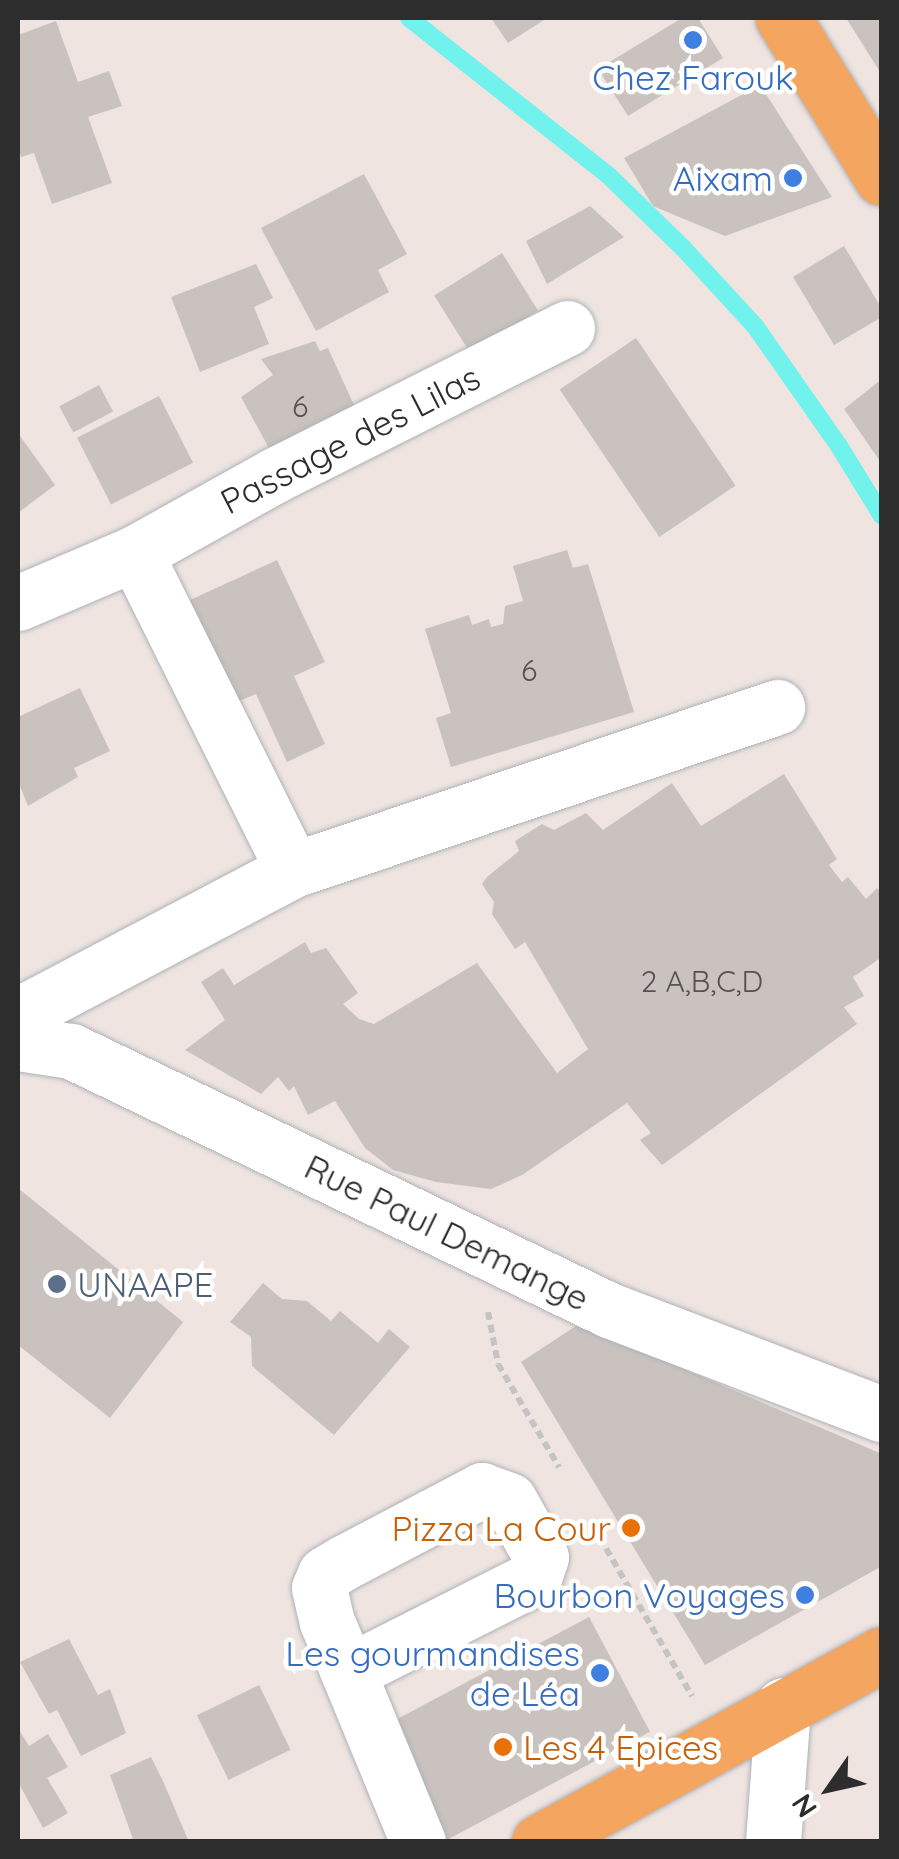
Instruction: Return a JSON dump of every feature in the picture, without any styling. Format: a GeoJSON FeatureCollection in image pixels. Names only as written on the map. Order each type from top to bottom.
{"type":"FeatureCollection","features":[{"type":"Feature","properties":{"kind":"main road"},"geometry":{"type":"LineString","coordinates":[[783,18],[882,178]]}},
{"type":"Feature","properties":{"kind":"main road"},"geometry":{"type":"LineString","coordinates":[[538,1842],[718,1740],[882,1654]]}},
{"type":"Feature","properties":{"kind":"street","name":"Passage des Lilas"},"geometry":{"type":"LineString","coordinates":[[18,603],[135,553],[275,475],[567,328]]}},
{"type":"Feature","properties":{"kind":"street"},"geometry":{"type":"LineString","coordinates":[[135,553],[293,870]]}},
{"type":"Feature","properties":{"kind":"street"},"geometry":{"type":"LineString","coordinates":[[18,1015],[293,870],[777,707]]}},
{"type":"Feature","properties":{"kind":"street","name":"Rue Paul Demange"},"geometry":{"type":"LineString","coordinates":[[18,1042],[71,1051],[609,1310],[882,1414]]}},
{"type":"Feature","properties":{"kind":"street"},"geometry":{"type":"LineString","coordinates":[[348,1672],[418,1842]]}},
{"type":"Feature","properties":{"kind":"street"},"geometry":{"type":"LineString","coordinates":[[773,1842],[784,1705]]}},
{"type":"Feature","properties":{"kind":"path"},"geometry":{"type":"LineString","coordinates":[[475,1243],[498,1364],[568,1484]]}},
{"type":"Feature","properties":{"kind":"path"},"geometry":{"type":"LineString","coordinates":[[588,1518],[718,1740]]}},
{"type":"Feature","properties":{"kind":"building"},"geometry":{"type":"Polygon","coordinates":[[[491,18],[547,18],[508,43],[491,18]]]}},
{"type":"Feature","properties":{"kind":"building"},"geometry":{"type":"Polygon","coordinates":[[[682,18],[698,18],[723,58],[628,116],[598,69],[682,18]]]}},
{"type":"Feature","properties":{"kind":"building"},"geometry":{"type":"Polygon","coordinates":[[[846,18],[882,18],[882,75],[846,18]]]}},
{"type":"Feature","properties":{"kind":"building"},"geometry":{"type":"Polygon","coordinates":[[[56,21],[78,82],[109,71],[122,106],[88,117],[112,183],[52,204],[34,153],[21,157],[18,147],[18,35],[56,21]]]}},
{"type":"Feature","properties":{"kind":"building"},"geometry":{"type":"Polygon","coordinates":[[[760,85],[832,197],[725,236],[653,206],[624,158],[760,85]]]}},
{"type":"Feature","properties":{"kind":"building"},"geometry":{"type":"Polygon","coordinates":[[[364,174],[407,254],[378,270],[389,292],[316,331],[261,228],[364,174]]]}},
{"type":"Feature","properties":{"kind":"building"},"geometry":{"type":"Polygon","coordinates":[[[590,206],[624,237],[547,284],[526,241],[590,206]]]}},
{"type":"Feature","properties":{"kind":"building"},"geometry":{"type":"Polygon","coordinates":[[[844,246],[882,309],[882,317],[834,345],[793,277],[844,246]]]}},
{"type":"Feature","properties":{"kind":"building"},"geometry":{"type":"Polygon","coordinates":[[[502,253],[538,311],[470,353],[434,295],[502,253]]]}},
{"type":"Feature","properties":{"kind":"building"},"geometry":{"type":"Polygon","coordinates":[[[256,264],[273,298],[254,307],[269,344],[200,372],[171,297],[256,264]]]}},
{"type":"Feature","properties":{"kind":"building"},"geometry":{"type":"Polygon","coordinates":[[[636,338],[736,486],[659,537],[560,389],[636,338]]]}},
{"type":"Feature","properties":{"kind":"building"},"geometry":{"type":"Polygon","coordinates":[[[315,341],[320,351],[328,348],[359,416],[276,461],[241,397],[273,375],[261,359],[315,341]]]}},
{"type":"Feature","properties":{"kind":"building"},"geometry":{"type":"Polygon","coordinates":[[[882,379],[882,464],[844,409],[882,379]]]}},
{"type":"Feature","properties":{"kind":"building"},"geometry":{"type":"Polygon","coordinates":[[[99,385],[113,411],[73,433],[59,406],[99,385]]]}},
{"type":"Feature","properties":{"kind":"building"},"geometry":{"type":"Polygon","coordinates":[[[159,396],[193,463],[111,505],[77,438],[159,396]]]}},
{"type":"Feature","properties":{"kind":"building"},"geometry":{"type":"Polygon","coordinates":[[[18,433],[55,485],[18,513],[18,433]]]}},
{"type":"Feature","properties":{"kind":"building"},"geometry":{"type":"Polygon","coordinates":[[[567,550],[573,568],[588,564],[634,712],[451,767],[436,718],[451,713],[425,629],[469,615],[472,625],[489,619],[491,627],[503,624],[505,606],[523,601],[513,566],[567,550]]]}},
{"type":"Feature","properties":{"kind":"building"},"geometry":{"type":"Polygon","coordinates":[[[277,560],[325,662],[294,676],[325,744],[287,762],[256,694],[237,702],[190,600],[277,560]]]}},
{"type":"Feature","properties":{"kind":"building"},"geometry":{"type":"Polygon","coordinates":[[[80,688],[110,751],[74,768],[78,777],[28,806],[18,781],[18,717],[80,688]]]}},
{"type":"Feature","properties":{"kind":"building"},"geometry":{"type":"Polygon","coordinates":[[[784,774],[837,859],[829,865],[842,882],[848,877],[866,899],[877,888],[882,893],[882,957],[853,977],[864,996],[844,1007],[857,1024],[662,1165],[640,1140],[651,1133],[627,1103],[522,1175],[491,1189],[436,1182],[393,1170],[365,1148],[335,1101],[308,1115],[294,1086],[289,1091],[278,1077],[261,1094],[185,1050],[225,1020],[201,982],[223,968],[234,985],[305,942],[311,953],[326,948],[358,993],[343,1004],[359,1019],[374,1024],[477,963],[557,1073],[588,1049],[525,942],[515,949],[492,914],[494,902],[482,884],[487,877],[519,851],[515,841],[542,824],[554,830],[586,813],[603,830],[672,783],[701,826],[784,774]]]}},
{"type":"Feature","properties":{"kind":"building"},"geometry":{"type":"Polygon","coordinates":[[[18,1188],[183,1322],[110,1418],[18,1345],[18,1188]]]}},
{"type":"Feature","properties":{"kind":"building"},"geometry":{"type":"Polygon","coordinates":[[[263,1283],[282,1299],[307,1301],[331,1321],[340,1311],[378,1343],[389,1329],[410,1347],[334,1435],[252,1366],[251,1337],[230,1322],[263,1283]]]}},
{"type":"Feature","properties":{"kind":"building"},"geometry":{"type":"Polygon","coordinates":[[[579,1324],[882,1454],[882,1566],[705,1665],[521,1362],[579,1324]]]}},
{"type":"Feature","properties":{"kind":"building"},"geometry":{"type":"Polygon","coordinates":[[[589,1617],[650,1732],[444,1841],[383,1726],[589,1617]]]}},
{"type":"Feature","properties":{"kind":"building"},"geometry":{"type":"Polygon","coordinates":[[[69,1639],[98,1695],[110,1689],[126,1733],[81,1756],[57,1710],[49,1714],[20,1662],[69,1639]]]}},
{"type":"Feature","properties":{"kind":"building"},"geometry":{"type":"Polygon","coordinates":[[[259,1685],[291,1750],[229,1780],[197,1715],[259,1685]]]}},
{"type":"Feature","properties":{"kind":"building"},"geometry":{"type":"Polygon","coordinates":[[[18,1728],[29,1746],[48,1734],[68,1767],[47,1778],[68,1813],[43,1828],[18,1782],[18,1728]]]}},
{"type":"Feature","properties":{"kind":"building"},"geometry":{"type":"Polygon","coordinates":[[[151,1757],[189,1842],[134,1842],[110,1775],[151,1757]]]}},
{"type":"Feature","properties":{"kind":"waterway"},"geometry":{"type":"LineString","coordinates":[[409,18],[608,175],[683,248],[755,326],[839,446],[882,516]]}},
{"type":"Feature","properties":{"kind":"place","name":"Chez Farouk"},"geometry":{"type":"Point","coordinates":[693,40]}},
{"type":"Feature","properties":{"kind":"place","name":"Aixam"},"geometry":{"type":"Point","coordinates":[793,178]}},
{"type":"Feature","properties":{"kind":"place","name":"UNAAPE"},"geometry":{"type":"Point","coordinates":[57,1284]}},
{"type":"Feature","properties":{"kind":"place","name":"Pizza La Cour"},"geometry":{"type":"Point","coordinates":[631,1528]}},
{"type":"Feature","properties":{"kind":"place","name":"Bourbon Voyages"},"geometry":{"type":"Point","coordinates":[805,1595]}},
{"type":"Feature","properties":{"kind":"place","name":"Les gourmandises de Léa"},"geometry":{"type":"Point","coordinates":[600,1673]}},
{"type":"Feature","properties":{"kind":"place","name":"Les 4 Epices"},"geometry":{"type":"Point","coordinates":[503,1747]}}]}
